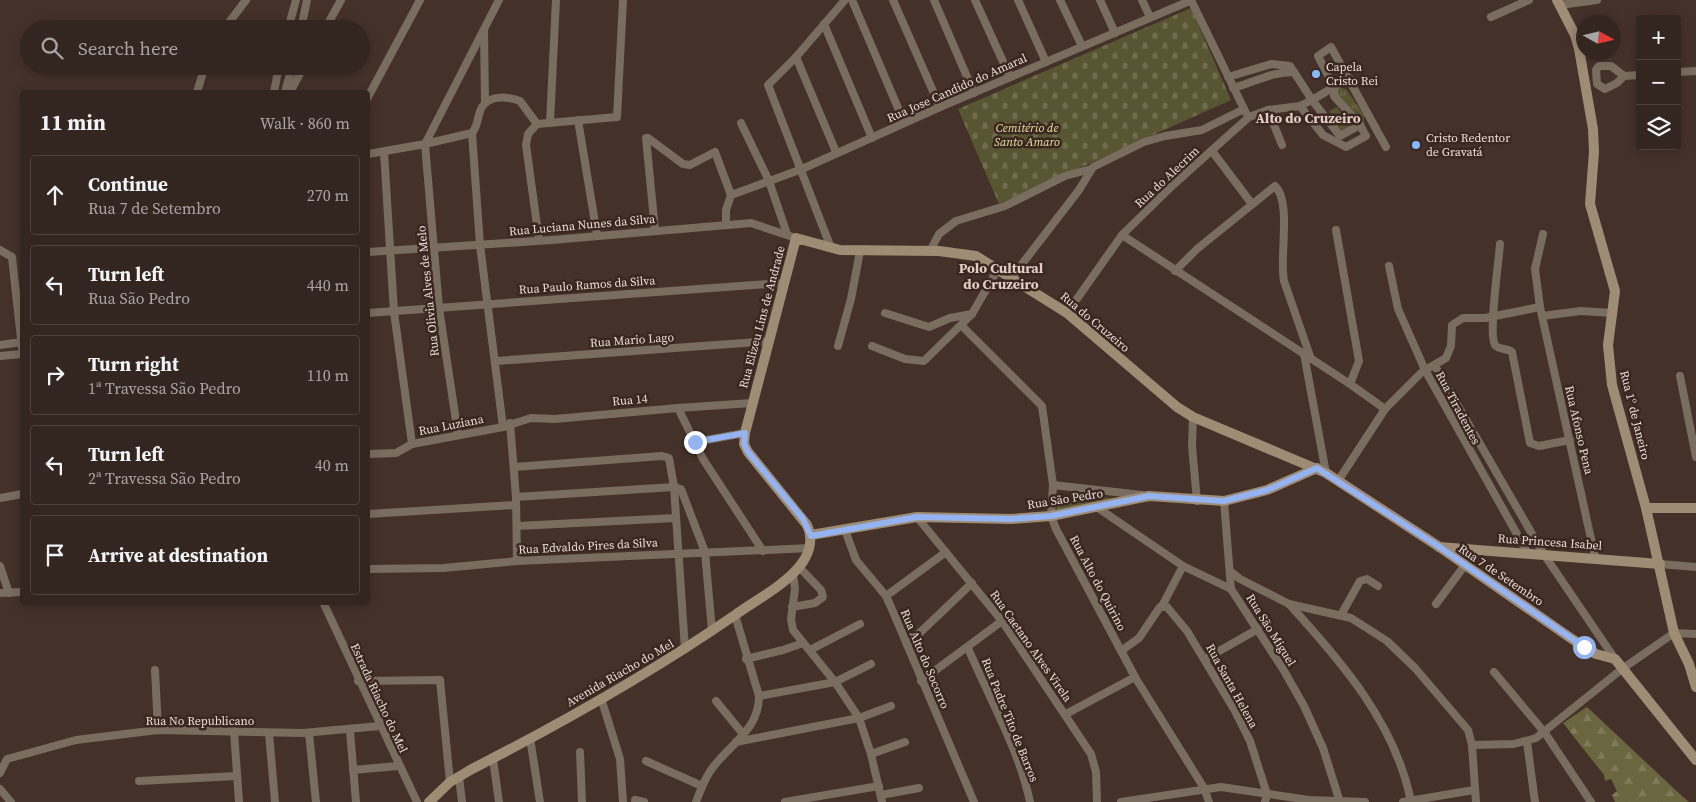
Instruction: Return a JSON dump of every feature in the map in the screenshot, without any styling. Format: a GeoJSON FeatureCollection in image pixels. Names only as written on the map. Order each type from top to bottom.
{"type":"FeatureCollection","features":[{"type":"Feature","properties":{"kind":"main road","name":"Rua 1º de Janeiro"},"geometry":{"type":"LineString","coordinates":[[1559,3],[1579,49],[1591,119],[1594,152],[1590,204],[1613,280],[1615,301],[1608,345],[1612,385],[1646,508],[1674,633],[1689,664],[1696,688]]}},
{"type":"Feature","properties":{"kind":"main road","name":"Rua do Cruzeiro"},"geometry":{"type":"LineString","coordinates":[[792,236],[831,248],[860,251],[930,251],[967,254],[1012,277],[1067,313],[1177,407],[1193,417],[1322,470]]}},
{"type":"Feature","properties":{"kind":"main road","name":"Rua Elizeu Lins de Andrade"},"geometry":{"type":"LineString","coordinates":[[745,433],[770,341],[792,236]]}},
{"type":"Feature","properties":{"kind":"main road"},"geometry":{"type":"LineString","coordinates":[[745,433],[744,444],[748,452],[803,519],[811,536],[810,548]]}},
{"type":"Feature","properties":{"kind":"main road","name":"Rua 7 de Setembro"},"geometry":{"type":"LineString","coordinates":[[1322,470],[1438,546],[1584,647],[1596,654],[1615,659]]}},
{"type":"Feature","properties":{"kind":"main road","name":"Rua São Pedro"},"geometry":{"type":"LineString","coordinates":[[811,536],[917,517],[1011,519],[1051,516],[1098,508],[1149,496],[1197,501],[1224,501],[1267,490],[1322,470]]}},
{"type":"Feature","properties":{"kind":"main road"},"geometry":{"type":"LineString","coordinates":[[1646,508],[1696,508]]}},
{"type":"Feature","properties":{"kind":"main road","name":"Rua Princesa Isabel"},"geometry":{"type":"LineString","coordinates":[[1438,546],[1596,557],[1660,564]]}},
{"type":"Feature","properties":{"kind":"main road","name":"Avenida Riacho do Mel"},"geometry":{"type":"LineString","coordinates":[[429,802],[455,780],[602,698],[685,650],[712,632],[796,570],[810,548]]}},
{"type":"Feature","properties":{"kind":"main road"},"geometry":{"type":"LineString","coordinates":[[1615,659],[1696,758]]}},
{"type":"Feature","properties":{"kind":"street"},"geometry":{"type":"LineString","coordinates":[[231,20],[246,0]]}},
{"type":"Feature","properties":{"kind":"street"},"geometry":{"type":"LineString","coordinates":[[290,20],[296,0]]}},
{"type":"Feature","properties":{"kind":"street"},"geometry":{"type":"LineString","coordinates":[[303,20],[308,0]]}},
{"type":"Feature","properties":{"kind":"street"},"geometry":{"type":"LineString","coordinates":[[330,20],[341,0]]}},
{"type":"Feature","properties":{"kind":"street"},"geometry":{"type":"LineString","coordinates":[[370,93],[420,0]]}},
{"type":"Feature","properties":{"kind":"street"},"geometry":{"type":"LineString","coordinates":[[425,144],[499,0]]}},
{"type":"Feature","properties":{"kind":"street"},"geometry":{"type":"LineString","coordinates":[[550,123],[556,0]]}},
{"type":"Feature","properties":{"kind":"street"},"geometry":{"type":"LineString","coordinates":[[539,240],[526,145],[528,134],[537,124],[618,116],[623,0]]}},
{"type":"Feature","properties":{"kind":"street"},"geometry":{"type":"LineString","coordinates":[[831,248],[768,85],[796,57],[845,0]]}},
{"type":"Feature","properties":{"kind":"street"},"geometry":{"type":"LineString","coordinates":[[852,0],[904,122]]}},
{"type":"Feature","properties":{"kind":"street"},"geometry":{"type":"LineString","coordinates":[[893,0],[940,107]]}},
{"type":"Feature","properties":{"kind":"street"},"geometry":{"type":"LineString","coordinates":[[934,0],[974,93]]}},
{"type":"Feature","properties":{"kind":"street"},"geometry":{"type":"LineString","coordinates":[[975,0],[1010,77]]}},
{"type":"Feature","properties":{"kind":"street"},"geometry":{"type":"LineString","coordinates":[[1018,0],[1046,62]]}},
{"type":"Feature","properties":{"kind":"street"},"geometry":{"type":"LineString","coordinates":[[1060,0],[1082,46]]}},
{"type":"Feature","properties":{"kind":"street"},"geometry":{"type":"LineString","coordinates":[[1100,0],[1115,33]]}},
{"type":"Feature","properties":{"kind":"street"},"geometry":{"type":"LineString","coordinates":[[1142,0],[1150,17]]}},
{"type":"Feature","properties":{"kind":"street"},"geometry":{"type":"LineString","coordinates":[[1191,0],[1249,117]]}},
{"type":"Feature","properties":{"kind":"street","name":"Rua Jose Candido do Amaral"},"geometry":{"type":"LineString","coordinates":[[731,195],[802,169],[904,122],[1191,0]]}},
{"type":"Feature","properties":{"kind":"street"},"geometry":{"type":"LineString","coordinates":[[1491,17],[1529,0]]}},
{"type":"Feature","properties":{"kind":"street"},"geometry":{"type":"LineString","coordinates":[[1559,3],[1597,0]]}},
{"type":"Feature","properties":{"kind":"street"},"geometry":{"type":"LineString","coordinates":[[824,24],[872,138]]}},
{"type":"Feature","properties":{"kind":"street"},"geometry":{"type":"LineString","coordinates":[[370,154],[472,133],[477,127],[482,107],[485,103],[484,30]]}},
{"type":"Feature","properties":{"kind":"street"},"geometry":{"type":"LineString","coordinates":[[1300,106],[1323,135],[1346,147],[1366,136],[1360,125],[1334,96],[1334,87],[1318,56],[1331,48],[1386,147]]}},
{"type":"Feature","properties":{"kind":"street"},"geometry":{"type":"LineString","coordinates":[[796,57],[836,152]]}},
{"type":"Feature","properties":{"kind":"street"},"geometry":{"type":"LineString","coordinates":[[1228,77],[1271,64],[1290,66],[1312,100],[1340,136],[1360,125]]}},
{"type":"Feature","properties":{"kind":"street"},"geometry":{"type":"LineString","coordinates":[[1681,72],[1696,71]]}},
{"type":"Feature","properties":{"kind":"street"},"geometry":{"type":"LineString","coordinates":[[1233,88],[1250,84],[1278,72],[1294,72]]}},
{"type":"Feature","properties":{"kind":"street"},"geometry":{"type":"LineString","coordinates":[[198,90],[202,75]]}},
{"type":"Feature","properties":{"kind":"street"},"geometry":{"type":"LineString","coordinates":[[274,90],[277,75]]}},
{"type":"Feature","properties":{"kind":"street"},"geometry":{"type":"LineString","coordinates":[[286,90],[290,75]]}},
{"type":"Feature","properties":{"kind":"street"},"geometry":{"type":"LineString","coordinates":[[291,90],[299,75]]}},
{"type":"Feature","properties":{"kind":"street"},"geometry":{"type":"LineString","coordinates":[[1624,76],[1636,75]]}},
{"type":"Feature","properties":{"kind":"street","name":"Rua do Alecrim"},"geometry":{"type":"LineString","coordinates":[[1067,313],[1122,236],[1249,117],[1268,110],[1300,106],[1349,78]]}},
{"type":"Feature","properties":{"kind":"street"},"geometry":{"type":"LineString","coordinates":[[485,103],[499,98],[520,101],[537,124]]}},
{"type":"Feature","properties":{"kind":"street"},"geometry":{"type":"LineString","coordinates":[[930,251],[939,234],[956,221],[1005,206],[1065,176],[1091,169],[1117,154],[1144,142],[1165,136],[1202,130],[1244,109]]}},
{"type":"Feature","properties":{"kind":"street"},"geometry":{"type":"LineString","coordinates":[[1268,110],[1282,145]]}},
{"type":"Feature","properties":{"kind":"street"},"geometry":{"type":"LineString","coordinates":[[578,120],[597,235]]}},
{"type":"Feature","properties":{"kind":"street"},"geometry":{"type":"LineString","coordinates":[[741,123],[769,181],[792,236]]}},
{"type":"Feature","properties":{"kind":"street"},"geometry":{"type":"LineString","coordinates":[[472,133],[486,304],[514,466],[517,560]]}},
{"type":"Feature","properties":{"kind":"street"},"geometry":{"type":"LineString","coordinates":[[655,230],[646,138],[683,164],[690,165],[715,152],[731,195],[726,210],[726,224]]}},
{"type":"Feature","properties":{"kind":"street","name":"Rua Olivia Alves de Melo"},"geometry":{"type":"LineString","coordinates":[[425,144],[439,308],[458,434]]}},
{"type":"Feature","properties":{"kind":"street"},"geometry":{"type":"LineString","coordinates":[[1212,150],[1252,204]]}},
{"type":"Feature","properties":{"kind":"street"},"geometry":{"type":"LineString","coordinates":[[384,152],[394,312],[412,444]]}},
{"type":"Feature","properties":{"kind":"street"},"geometry":{"type":"LineString","coordinates":[[1012,277],[1079,190],[1091,169]]}},
{"type":"Feature","properties":{"kind":"street"},"geometry":{"type":"LineString","coordinates":[[1175,271],[1197,249],[1275,186],[1280,191],[1283,210],[1281,270],[1308,357],[1322,470]]}},
{"type":"Feature","properties":{"kind":"street","name":"Rua Luciana Nunes da Silva"},"geometry":{"type":"LineString","coordinates":[[370,252],[751,223],[792,236]]}},
{"type":"Feature","properties":{"kind":"street"},"geometry":{"type":"LineString","coordinates":[[1336,230],[1359,361],[1350,384]]}},
{"type":"Feature","properties":{"kind":"street","name":"Rua Afonso Pena"},"geometry":{"type":"LineString","coordinates":[[1543,234],[1535,269],[1540,307],[1596,557]]}},
{"type":"Feature","properties":{"kind":"street"},"geometry":{"type":"LineString","coordinates":[[1122,236],[1350,384],[1385,409]]}},
{"type":"Feature","properties":{"kind":"street"},"geometry":{"type":"LineString","coordinates":[[1500,244],[1493,315],[1494,342],[1496,346],[1512,352],[1528,439],[1534,445],[1570,440]]}},
{"type":"Feature","properties":{"kind":"street"},"geometry":{"type":"LineString","coordinates":[[0,250],[12,257],[20,327]]}},
{"type":"Feature","properties":{"kind":"street"},"geometry":{"type":"LineString","coordinates":[[838,346],[851,299],[860,251]]}},
{"type":"Feature","properties":{"kind":"street","name":"Rua Tiradentes"},"geometry":{"type":"LineString","coordinates":[[1389,266],[1398,309],[1425,370],[1492,493],[1527,552]]}},
{"type":"Feature","properties":{"kind":"street"},"geometry":{"type":"LineString","coordinates":[[872,346],[905,359],[920,362],[929,357],[972,314],[998,269]]}},
{"type":"Feature","properties":{"kind":"street","name":"Rua Paulo Ramos da Silva"},"geometry":{"type":"LineString","coordinates":[[370,313],[782,283]]}},
{"type":"Feature","properties":{"kind":"street"},"geometry":{"type":"LineString","coordinates":[[1338,481],[1385,409],[1425,370],[1446,358],[1449,351],[1452,325],[1463,318],[1540,307]]}},
{"type":"Feature","properties":{"kind":"street"},"geometry":{"type":"LineString","coordinates":[[1542,316],[1581,311],[1613,313]]}},
{"type":"Feature","properties":{"kind":"street"},"geometry":{"type":"LineString","coordinates":[[885,313],[929,327],[950,318],[972,314]]}},
{"type":"Feature","properties":{"kind":"street","name":"Rua Alto do Quirino"},"geometry":{"type":"LineString","coordinates":[[962,326],[1042,406],[1053,485],[1051,516],[1072,561],[1121,651],[1204,788],[1209,802]]}},
{"type":"Feature","properties":{"kind":"street","name":"Rua Mario Lago"},"geometry":{"type":"LineString","coordinates":[[496,361],[770,341]]}},
{"type":"Feature","properties":{"kind":"street"},"geometry":{"type":"LineString","coordinates":[[0,345],[20,344]]}},
{"type":"Feature","properties":{"kind":"street"},"geometry":{"type":"LineString","coordinates":[[0,356],[20,354]]}},
{"type":"Feature","properties":{"kind":"street","name":"Rua Tiradentes"},"geometry":{"type":"LineString","coordinates":[[1435,366],[1543,553],[1615,659]]}},
{"type":"Feature","properties":{"kind":"street"},"geometry":{"type":"LineString","coordinates":[[1680,376],[1696,457]]}},
{"type":"Feature","properties":{"kind":"street"},"geometry":{"type":"LineString","coordinates":[[1443,405],[1454,399]]}},
{"type":"Feature","properties":{"kind":"street","name":"Rua 14"},"geometry":{"type":"LineString","coordinates":[[507,425],[531,418],[555,419],[752,403]]}},
{"type":"Feature","properties":{"kind":"street"},"geometry":{"type":"LineString","coordinates":[[678,408],[703,460],[763,550]]}},
{"type":"Feature","properties":{"kind":"street"},"geometry":{"type":"LineString","coordinates":[[1193,417],[1192,446],[1197,501]]}},
{"type":"Feature","properties":{"kind":"street","name":"Rua Luziana"},"geometry":{"type":"LineString","coordinates":[[370,454],[396,453],[412,444],[507,425]]}},
{"type":"Feature","properties":{"kind":"street"},"geometry":{"type":"LineString","coordinates":[[1459,434],[1470,428]]}},
{"type":"Feature","properties":{"kind":"street"},"geometry":{"type":"LineString","coordinates":[[695,442],[745,433]]}},
{"type":"Feature","properties":{"kind":"street"},"geometry":{"type":"LineString","coordinates":[[1475,462],[1486,455]]}},
{"type":"Feature","properties":{"kind":"street"},"geometry":{"type":"LineString","coordinates":[[514,466],[662,456],[670,460],[674,486],[685,650]]}},
{"type":"Feature","properties":{"kind":"street"},"geometry":{"type":"LineString","coordinates":[[1492,493],[1503,484]]}},
{"type":"Feature","properties":{"kind":"street"},"geometry":{"type":"LineString","coordinates":[[1053,485],[1149,496]]}},
{"type":"Feature","properties":{"kind":"street"},"geometry":{"type":"LineString","coordinates":[[370,514],[674,486],[682,490],[706,552],[712,632]]}},
{"type":"Feature","properties":{"kind":"street"},"geometry":{"type":"LineString","coordinates":[[0,498],[20,494]]}},
{"type":"Feature","properties":{"kind":"street"},"geometry":{"type":"LineString","coordinates":[[1224,501],[1232,572],[1231,589]]}},
{"type":"Feature","properties":{"kind":"street","name":"Rua São Miguel"},"geometry":{"type":"LineString","coordinates":[[1098,508],[1183,566],[1231,589],[1287,677],[1315,729],[1342,800]]}},
{"type":"Feature","properties":{"kind":"street"},"geometry":{"type":"LineString","coordinates":[[1510,523],[1521,515]]}},
{"type":"Feature","properties":{"kind":"street","name":"Rua Caetano Alves Virela"},"geometry":{"type":"LineString","coordinates":[[917,517],[1002,621],[1066,714],[1091,754],[1096,772],[1097,802]]}},
{"type":"Feature","properties":{"kind":"street"},"geometry":{"type":"LineString","coordinates":[[517,526],[676,518]]}},
{"type":"Feature","properties":{"kind":"street","name":"Rua Alto do Socorro"},"geometry":{"type":"LineString","coordinates":[[845,530],[856,560],[886,596],[974,802]]}},
{"type":"Feature","properties":{"kind":"street","name":"Rua Edvaldo Pires da Silva"},"geometry":{"type":"LineString","coordinates":[[370,569],[443,568],[517,560],[810,548]]}},
{"type":"Feature","properties":{"kind":"street"},"geometry":{"type":"LineString","coordinates":[[886,596],[946,552]]}},
{"type":"Feature","properties":{"kind":"street"},"geometry":{"type":"LineString","coordinates":[[1660,564],[1696,566]]}},
{"type":"Feature","properties":{"kind":"street"},"geometry":{"type":"LineString","coordinates":[[1436,604],[1465,565]]}},
{"type":"Feature","properties":{"kind":"street"},"geometry":{"type":"LineString","coordinates":[[0,566],[9,593]]}},
{"type":"Feature","properties":{"kind":"street"},"geometry":{"type":"LineString","coordinates":[[1121,651],[1139,638],[1156,610],[1162,606],[1183,566]]}},
{"type":"Feature","properties":{"kind":"street"},"geometry":{"type":"LineString","coordinates":[[792,607],[815,603],[822,599],[822,593],[796,570]]}},
{"type":"Feature","properties":{"kind":"street"},"geometry":{"type":"LineString","coordinates":[[796,570],[791,625],[859,718],[871,754],[881,799],[919,788]]}},
{"type":"Feature","properties":{"kind":"street"},"geometry":{"type":"LineString","coordinates":[[1232,572],[1240,579],[1289,604],[1341,614],[1374,631],[1415,668],[1465,724],[1472,745],[1476,802]]}},
{"type":"Feature","properties":{"kind":"street"},"geometry":{"type":"LineString","coordinates":[[1341,614],[1360,581],[1367,579],[1378,586]]}},
{"type":"Feature","properties":{"kind":"street"},"geometry":{"type":"LineString","coordinates":[[907,645],[972,583]]}},
{"type":"Feature","properties":{"kind":"street"},"geometry":{"type":"LineString","coordinates":[[0,593],[20,592]]}},
{"type":"Feature","properties":{"kind":"street"},"geometry":{"type":"LineString","coordinates":[[1289,604],[1340,661],[1375,711],[1393,749],[1408,801],[1474,790]]}},
{"type":"Feature","properties":{"kind":"street","name":"Estrada Riacho do Mel"},"geometry":{"type":"LineString","coordinates":[[324,605],[358,681],[417,802]]}},
{"type":"Feature","properties":{"kind":"street","name":"Rua Santa Helena"},"geometry":{"type":"LineString","coordinates":[[1162,606],[1167,607],[1176,615],[1205,659],[1243,726],[1266,798]]}},
{"type":"Feature","properties":{"kind":"street"},"geometry":{"type":"LineString","coordinates":[[696,802],[711,770],[757,716],[759,696],[746,659],[735,615]]}},
{"type":"Feature","properties":{"kind":"street"},"geometry":{"type":"LineString","coordinates":[[921,681],[1002,621]]}},
{"type":"Feature","properties":{"kind":"street"},"geometry":{"type":"LineString","coordinates":[[810,650],[860,624]]}},
{"type":"Feature","properties":{"kind":"street"},"geometry":{"type":"LineString","coordinates":[[1205,659],[1258,629]]}},
{"type":"Feature","properties":{"kind":"street"},"geometry":{"type":"LineString","coordinates":[[1472,745],[1527,742],[1545,733],[1622,669],[1674,633],[1696,634]]}},
{"type":"Feature","properties":{"kind":"street"},"geometry":{"type":"LineString","coordinates":[[746,659],[783,650],[803,642]]}},
{"type":"Feature","properties":{"kind":"street","name":"Rua Padre Tito de Barros"},"geometry":{"type":"LineString","coordinates":[[968,648],[1008,739],[1026,785],[1030,802]]}},
{"type":"Feature","properties":{"kind":"street"},"geometry":{"type":"LineString","coordinates":[[759,696],[834,682],[871,664]]}},
{"type":"Feature","properties":{"kind":"street"},"geometry":{"type":"LineString","coordinates":[[155,670],[158,730]]}},
{"type":"Feature","properties":{"kind":"street"},"geometry":{"type":"LineString","coordinates":[[1494,672],[1545,733],[1591,802]]}},
{"type":"Feature","properties":{"kind":"street"},"geometry":{"type":"LineString","coordinates":[[1066,714],[1136,677]]}},
{"type":"Feature","properties":{"kind":"street"},"geometry":{"type":"LineString","coordinates":[[358,681],[440,680],[455,780],[462,802]]}},
{"type":"Feature","properties":{"kind":"street"},"geometry":{"type":"LineString","coordinates":[[602,698],[620,759],[623,802]]}},
{"type":"Feature","properties":{"kind":"street"},"geometry":{"type":"LineString","coordinates":[[716,701],[743,734]]}},
{"type":"Feature","properties":{"kind":"street"},"geometry":{"type":"LineString","coordinates":[[736,742],[859,718],[890,706]]}},
{"type":"Feature","properties":{"kind":"street","name":"Rua No Republicano"},"geometry":{"type":"LineString","coordinates":[[0,772],[7,759],[76,740],[158,730],[309,733],[380,726]]}},
{"type":"Feature","properties":{"kind":"street"},"geometry":{"type":"LineString","coordinates":[[350,730],[356,802]]}},
{"type":"Feature","properties":{"kind":"street"},"geometry":{"type":"LineString","coordinates":[[234,731],[239,802]]}},
{"type":"Feature","properties":{"kind":"street"},"geometry":{"type":"LineString","coordinates":[[269,733],[275,802]]}},
{"type":"Feature","properties":{"kind":"street"},"geometry":{"type":"LineString","coordinates":[[309,733],[316,802]]}},
{"type":"Feature","properties":{"kind":"street"},"geometry":{"type":"LineString","coordinates":[[530,738],[540,802]]}},
{"type":"Feature","properties":{"kind":"street"},"geometry":{"type":"LineString","coordinates":[[871,754],[905,742]]}},
{"type":"Feature","properties":{"kind":"street"},"geometry":{"type":"LineString","coordinates":[[1527,742],[1534,802]]}},
{"type":"Feature","properties":{"kind":"street"},"geometry":{"type":"LineString","coordinates":[[580,752],[582,802]]}},
{"type":"Feature","properties":{"kind":"street"},"geometry":{"type":"LineString","coordinates":[[493,759],[499,802]]}},
{"type":"Feature","properties":{"kind":"street"},"geometry":{"type":"LineString","coordinates":[[646,761],[702,786]]}},
{"type":"Feature","properties":{"kind":"street"},"geometry":{"type":"LineString","coordinates":[[353,770],[398,766]]}},
{"type":"Feature","properties":{"kind":"street"},"geometry":{"type":"LineString","coordinates":[[139,781],[237,776]]}},
{"type":"Feature","properties":{"kind":"street"},"geometry":{"type":"LineString","coordinates":[[785,802],[879,786]]}},
{"type":"Feature","properties":{"kind":"street"},"geometry":{"type":"LineString","coordinates":[[1121,802],[1204,788],[1229,787],[1266,798],[1366,802]]}},
{"type":"Feature","properties":{"kind":"street"},"geometry":{"type":"LineString","coordinates":[[0,789],[11,802]]}},
{"type":"Feature","properties":{"kind":"street"},"geometry":{"type":"LineString","coordinates":[[635,800],[644,802]]}},
{"type":"Feature","properties":{"kind":"green space","name":"Cemitério de Santo Amaro"},"geometry":{"type":"Polygon","coordinates":[[[1191,8],[1231,100],[999,204],[958,109],[1191,8]]]}},
{"type":"Feature","properties":{"kind":"green space"},"geometry":{"type":"Polygon","coordinates":[[[1338,87],[1346,89],[1364,115],[1364,124],[1361,124],[1336,93],[1338,87]]]}},
{"type":"Feature","properties":{"kind":"green space"},"geometry":{"type":"Polygon","coordinates":[[[1337,107],[1352,127],[1340,133],[1329,111],[1337,107]]]}},
{"type":"Feature","properties":{"kind":"green space"},"geometry":{"type":"Polygon","coordinates":[[[1098,497],[1119,499],[1057,512],[1056,499],[1098,497]]]}},
{"type":"Feature","properties":{"kind":"green space"},"geometry":{"type":"Polygon","coordinates":[[[1587,707],[1689,802],[1615,802],[1612,795],[1617,791],[1611,779],[1605,781],[1604,775],[1563,723],[1587,707]]]}},
{"type":"Feature","properties":{"kind":"place","name":"Capela Cristo Rei"},"geometry":{"type":"Point","coordinates":[1316,74]}},
{"type":"Feature","properties":{"kind":"place","name":"Cristo Redentor de Gravatá"},"geometry":{"type":"Point","coordinates":[1416,145]}},
{"type":"Feature","properties":{"kind":"district","name":"Alto do Cruzeiro"},"geometry":{"type":"Point","coordinates":[1308,118]}},
{"type":"Feature","properties":{"kind":"district","name":"Polo Cultural do Cruzeiro"},"geometry":{"type":"Point","coordinates":[1001,276]}},
{"type":"Feature","properties":{"kind":"route"},"geometry":{"type":"LineString","coordinates":[[695,442],[745,433],[744,444],[748,452],[803,519],[811,536],[917,517],[1011,519],[1051,516],[1098,508],[1149,496],[1197,501],[1224,501],[1247,497],[1267,490],[1317,468],[1438,546],[1584,647]]}}]}
